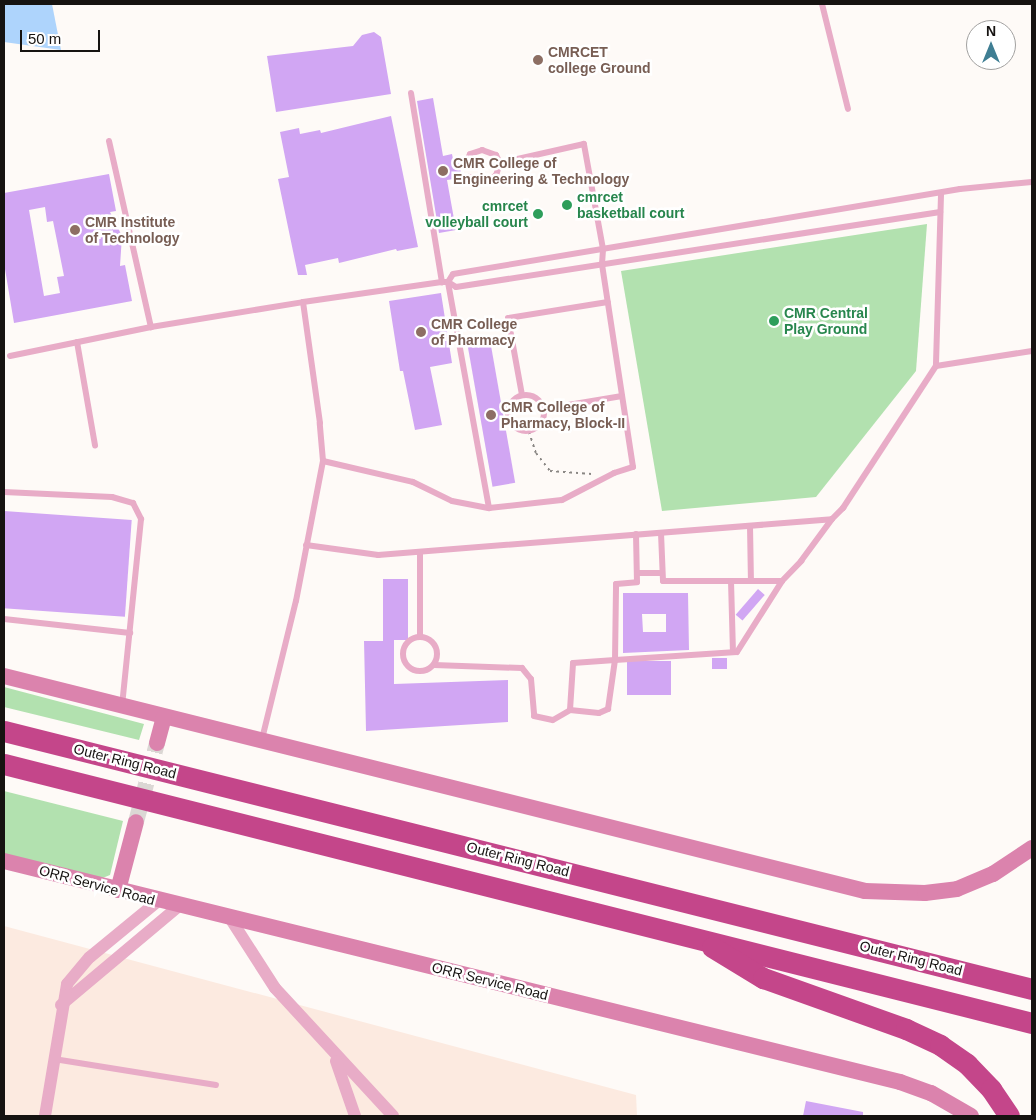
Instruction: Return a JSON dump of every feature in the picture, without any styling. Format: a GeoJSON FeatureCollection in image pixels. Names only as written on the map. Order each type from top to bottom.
{"type":"FeatureCollection","features":[{"type":"Feature","properties":{"kind":"highway","name":"Outer Ring Road"},"geometry":{"type":"LineString","coordinates":[[4,730],[1032,989]]}},
{"type":"Feature","properties":{"kind":"highway"},"geometry":{"type":"LineString","coordinates":[[4,764],[694,936],[1032,1023]]}},
{"type":"Feature","properties":{"kind":"highway"},"geometry":{"type":"LineString","coordinates":[[694,936],[762,978],[906,1029],[940,1045],[967,1064],[991,1089],[1009,1116]]}},
{"type":"Feature","properties":{"kind":"main road"},"geometry":{"type":"LineString","coordinates":[[4,676],[865,891],[925,894],[957,889],[993,874],[1032,848]]}},
{"type":"Feature","properties":{"kind":"main road"},"geometry":{"type":"LineString","coordinates":[[157,743],[164,717]]}},
{"type":"Feature","properties":{"kind":"main road"},"geometry":{"type":"LineString","coordinates":[[118,890],[136,822]]}},
{"type":"Feature","properties":{"kind":"main road","name":"ORR Service Road"},"geometry":{"type":"LineString","coordinates":[[4,861],[158,901],[900,1082],[931,1093],[971,1116]]}},
{"type":"Feature","properties":{"kind":"street"},"geometry":{"type":"LineString","coordinates":[[45,1116],[62,1005],[76,970],[158,901]]}},
{"type":"Feature","properties":{"kind":"street"},"geometry":{"type":"LineString","coordinates":[[62,1005],[180,906]]}},
{"type":"Feature","properties":{"kind":"street"},"geometry":{"type":"LineString","coordinates":[[230,918],[275,988],[334,1056],[393,1116]]}},
{"type":"Feature","properties":{"kind":"street"},"geometry":{"type":"LineString","coordinates":[[334,1056],[355,1116]]}},
{"type":"Feature","properties":{"kind":"lane"},"geometry":{"type":"LineString","coordinates":[[822,4],[848,109]]}},
{"type":"Feature","properties":{"kind":"lane"},"geometry":{"type":"LineString","coordinates":[[411,94],[489,508]]}},
{"type":"Feature","properties":{"kind":"lane"},"geometry":{"type":"LineString","coordinates":[[109,141],[151,327]]}},
{"type":"Feature","properties":{"kind":"lane"},"geometry":{"type":"LineString","coordinates":[[323,461],[413,482],[452,501],[489,508],[530,506],[562,500],[614,473],[633,467],[602,264],[603,249],[584,144],[500,163]]}},
{"type":"Feature","properties":{"kind":"lane"},"geometry":{"type":"LineString","coordinates":[[464,167],[470,154],[482,150],[496,156],[500,163],[496,175],[491,178],[479,181],[469,178]]}},
{"type":"Feature","properties":{"kind":"lane"},"geometry":{"type":"LineString","coordinates":[[445,282],[452,274],[941,195],[960,189],[1032,182]]}},
{"type":"Feature","properties":{"kind":"lane"},"geometry":{"type":"LineString","coordinates":[[570,710],[573,663],[737,652],[782,581],[801,561],[832,519],[843,508],[936,366],[941,195]]}},
{"type":"Feature","properties":{"kind":"lane"},"geometry":{"type":"LineString","coordinates":[[10,356],[151,327],[303,302],[445,282],[456,287],[940,212]]}},
{"type":"Feature","properties":{"kind":"lane"},"geometry":{"type":"LineString","coordinates":[[262,739],[296,601],[323,461],[320,422],[303,302]]}},
{"type":"Feature","properties":{"kind":"lane"},"geometry":{"type":"LineString","coordinates":[[522,395],[508,318],[608,302]]}},
{"type":"Feature","properties":{"kind":"lane"},"geometry":{"type":"LineString","coordinates":[[77,342],[95,445]]}},
{"type":"Feature","properties":{"kind":"lane"},"geometry":{"type":"LineString","coordinates":[[936,366],[1032,351]]}},
{"type":"Feature","properties":{"kind":"lane"},"geometry":{"type":"LineString","coordinates":[[522,395],[531,396],[544,409],[543,419],[538,427],[529,432],[511,426],[507,417],[513,400],[522,395]]}},
{"type":"Feature","properties":{"kind":"lane"},"geometry":{"type":"LineString","coordinates":[[544,409],[622,396]]}},
{"type":"Feature","properties":{"kind":"lane"},"geometry":{"type":"LineString","coordinates":[[4,492],[112,497],[133,503],[141,519],[122,706]]}},
{"type":"Feature","properties":{"kind":"lane"},"geometry":{"type":"LineString","coordinates":[[306,545],[378,555],[832,519]]}},
{"type":"Feature","properties":{"kind":"lane"},"geometry":{"type":"LineString","coordinates":[[750,526],[751,581]]}},
{"type":"Feature","properties":{"kind":"lane"},"geometry":{"type":"LineString","coordinates":[[661,533],[662,581],[782,581]]}},
{"type":"Feature","properties":{"kind":"lane"},"geometry":{"type":"LineString","coordinates":[[434,666],[438,656],[436,646],[429,639],[420,636],[410,640],[404,647],[402,657],[407,666],[416,672],[426,671],[434,666],[522,668],[531,679],[534,716],[553,720],[570,710],[598,713],[608,709],[615,660],[616,584],[637,582],[636,534]]}},
{"type":"Feature","properties":{"kind":"lane"},"geometry":{"type":"LineString","coordinates":[[420,552],[420,636]]}},
{"type":"Feature","properties":{"kind":"lane"},"geometry":{"type":"LineString","coordinates":[[637,573],[662,573]]}},
{"type":"Feature","properties":{"kind":"lane"},"geometry":{"type":"LineString","coordinates":[[731,581],[733,652]]}},
{"type":"Feature","properties":{"kind":"lane"},"geometry":{"type":"LineString","coordinates":[[4,619],[130,633]]}},
{"type":"Feature","properties":{"kind":"lane"},"geometry":{"type":"LineString","coordinates":[[54,1059],[216,1085]]}},
{"type":"Feature","properties":{"kind":"path"},"geometry":{"type":"LineString","coordinates":[[529,432],[536,453],[550,471],[580,474],[614,473]]}},
{"type":"Feature","properties":{"kind":"shaded area"},"geometry":{"type":"Polygon","coordinates":[[[4,926],[636,1095],[637,1116],[4,1116],[4,926]]]}},
{"type":"Feature","properties":{"kind":"green space","name":"CMR Central Play Ground"},"geometry":{"type":"Polygon","coordinates":[[[927,224],[916,371],[816,497],[662,511],[621,271],[927,224]]]}},
{"type":"Feature","properties":{"kind":"green space"},"geometry":{"type":"Polygon","coordinates":[[[4,687],[144,724],[139,740],[4,707],[4,687]]]}},
{"type":"Feature","properties":{"kind":"green space"},"geometry":{"type":"Polygon","coordinates":[[[4,791],[123,821],[110,875],[100,879],[4,855],[4,791]]]}},
{"type":"Feature","properties":{"kind":"water"},"geometry":{"type":"Polygon","coordinates":[[[4,4],[52,4],[61,50],[4,42],[4,4]]]}},
{"type":"Feature","properties":{"kind":"building"},"geometry":{"type":"Polygon","coordinates":[[[374,32],[381,37],[391,94],[276,112],[267,56],[353,46],[362,35],[374,32]]]}},
{"type":"Feature","properties":{"kind":"building","name":"CMR College of Engineering & Technology"},"geometry":{"type":"Polygon","coordinates":[[[433,98],[443,156],[452,154],[454,164],[459,163],[462,178],[447,180],[456,230],[439,233],[417,101],[433,98]]]}},
{"type":"Feature","properties":{"kind":"building"},"geometry":{"type":"Polygon","coordinates":[[[391,116],[418,247],[397,251],[396,249],[339,263],[338,258],[305,265],[307,275],[298,275],[278,179],[289,177],[280,132],[299,128],[300,134],[320,130],[321,133],[391,116]]]}},
{"type":"Feature","properties":{"kind":"building"},"geometry":{"type":"Polygon","coordinates":[[[109,174],[116,211],[110,212],[122,236],[120,266],[125,265],[132,301],[14,323],[4,263],[4,193],[109,174]],[[45,207],[29,210],[44,296],[60,293],[57,277],[64,276],[53,221],[47,222],[45,207]]]}},
{"type":"Feature","properties":{"kind":"building","name":"CMR College of Pharmacy"},"geometry":{"type":"Polygon","coordinates":[[[441,293],[452,363],[430,367],[442,425],[415,430],[403,371],[400,371],[389,301],[441,293]]]}},
{"type":"Feature","properties":{"kind":"building","name":"CMR College of Pharmacy, Block-II"},"geometry":{"type":"Polygon","coordinates":[[[490,340],[515,483],[493,487],[467,344],[490,340]]]}},
{"type":"Feature","properties":{"kind":"building"},"geometry":{"type":"Polygon","coordinates":[[[4,511],[132,520],[125,617],[4,608],[4,511]]]}},
{"type":"Feature","properties":{"kind":"building"},"geometry":{"type":"Polygon","coordinates":[[[383,579],[408,579],[408,640],[394,640],[394,684],[508,680],[508,722],[366,731],[364,641],[383,641],[383,579]]]}},
{"type":"Feature","properties":{"kind":"building"},"geometry":{"type":"Polygon","coordinates":[[[758,589],[765,595],[742,621],[736,615],[758,589]]]}},
{"type":"Feature","properties":{"kind":"building"},"geometry":{"type":"Polygon","coordinates":[[[623,593],[688,593],[689,650],[623,653],[623,593]],[[642,614],[643,632],[666,632],[666,614],[642,614]]]}},
{"type":"Feature","properties":{"kind":"building"},"geometry":{"type":"Polygon","coordinates":[[[712,658],[727,658],[727,669],[712,669],[712,658]]]}},
{"type":"Feature","properties":{"kind":"building"},"geometry":{"type":"Polygon","coordinates":[[[627,661],[671,661],[671,695],[627,695],[627,661]]]}},
{"type":"Feature","properties":{"kind":"building"},"geometry":{"type":"Polygon","coordinates":[[[806,1101],[863,1112],[863,1116],[803,1116],[806,1101]]]}},
{"type":"Feature","properties":{"kind":"tunnel"},"geometry":{"type":"LineString","coordinates":[[136,822],[157,743]]}},
{"type":"Feature","properties":{"kind":"place","name":"CMRCET college Ground"},"geometry":{"type":"Point","coordinates":[538,60]}},
{"type":"Feature","properties":{"kind":"place","name":"CMR College of Engineering & Technology"},"geometry":{"type":"Point","coordinates":[443,171]}},
{"type":"Feature","properties":{"kind":"place","name":"cmrcet basketball court"},"geometry":{"type":"Point","coordinates":[567,205]}},
{"type":"Feature","properties":{"kind":"place","name":"cmrcet volleyball court"},"geometry":{"type":"Point","coordinates":[538,214]}},
{"type":"Feature","properties":{"kind":"place","name":"CMR Institute of Technology"},"geometry":{"type":"Point","coordinates":[75,230]}},
{"type":"Feature","properties":{"kind":"place","name":"CMR Central Play Ground"},"geometry":{"type":"Point","coordinates":[774,321]}},
{"type":"Feature","properties":{"kind":"place","name":"CMR College of Pharmacy"},"geometry":{"type":"Point","coordinates":[421,332]}},
{"type":"Feature","properties":{"kind":"place","name":"CMR College of Pharmacy, Block-II"},"geometry":{"type":"Point","coordinates":[491,415]}}]}
